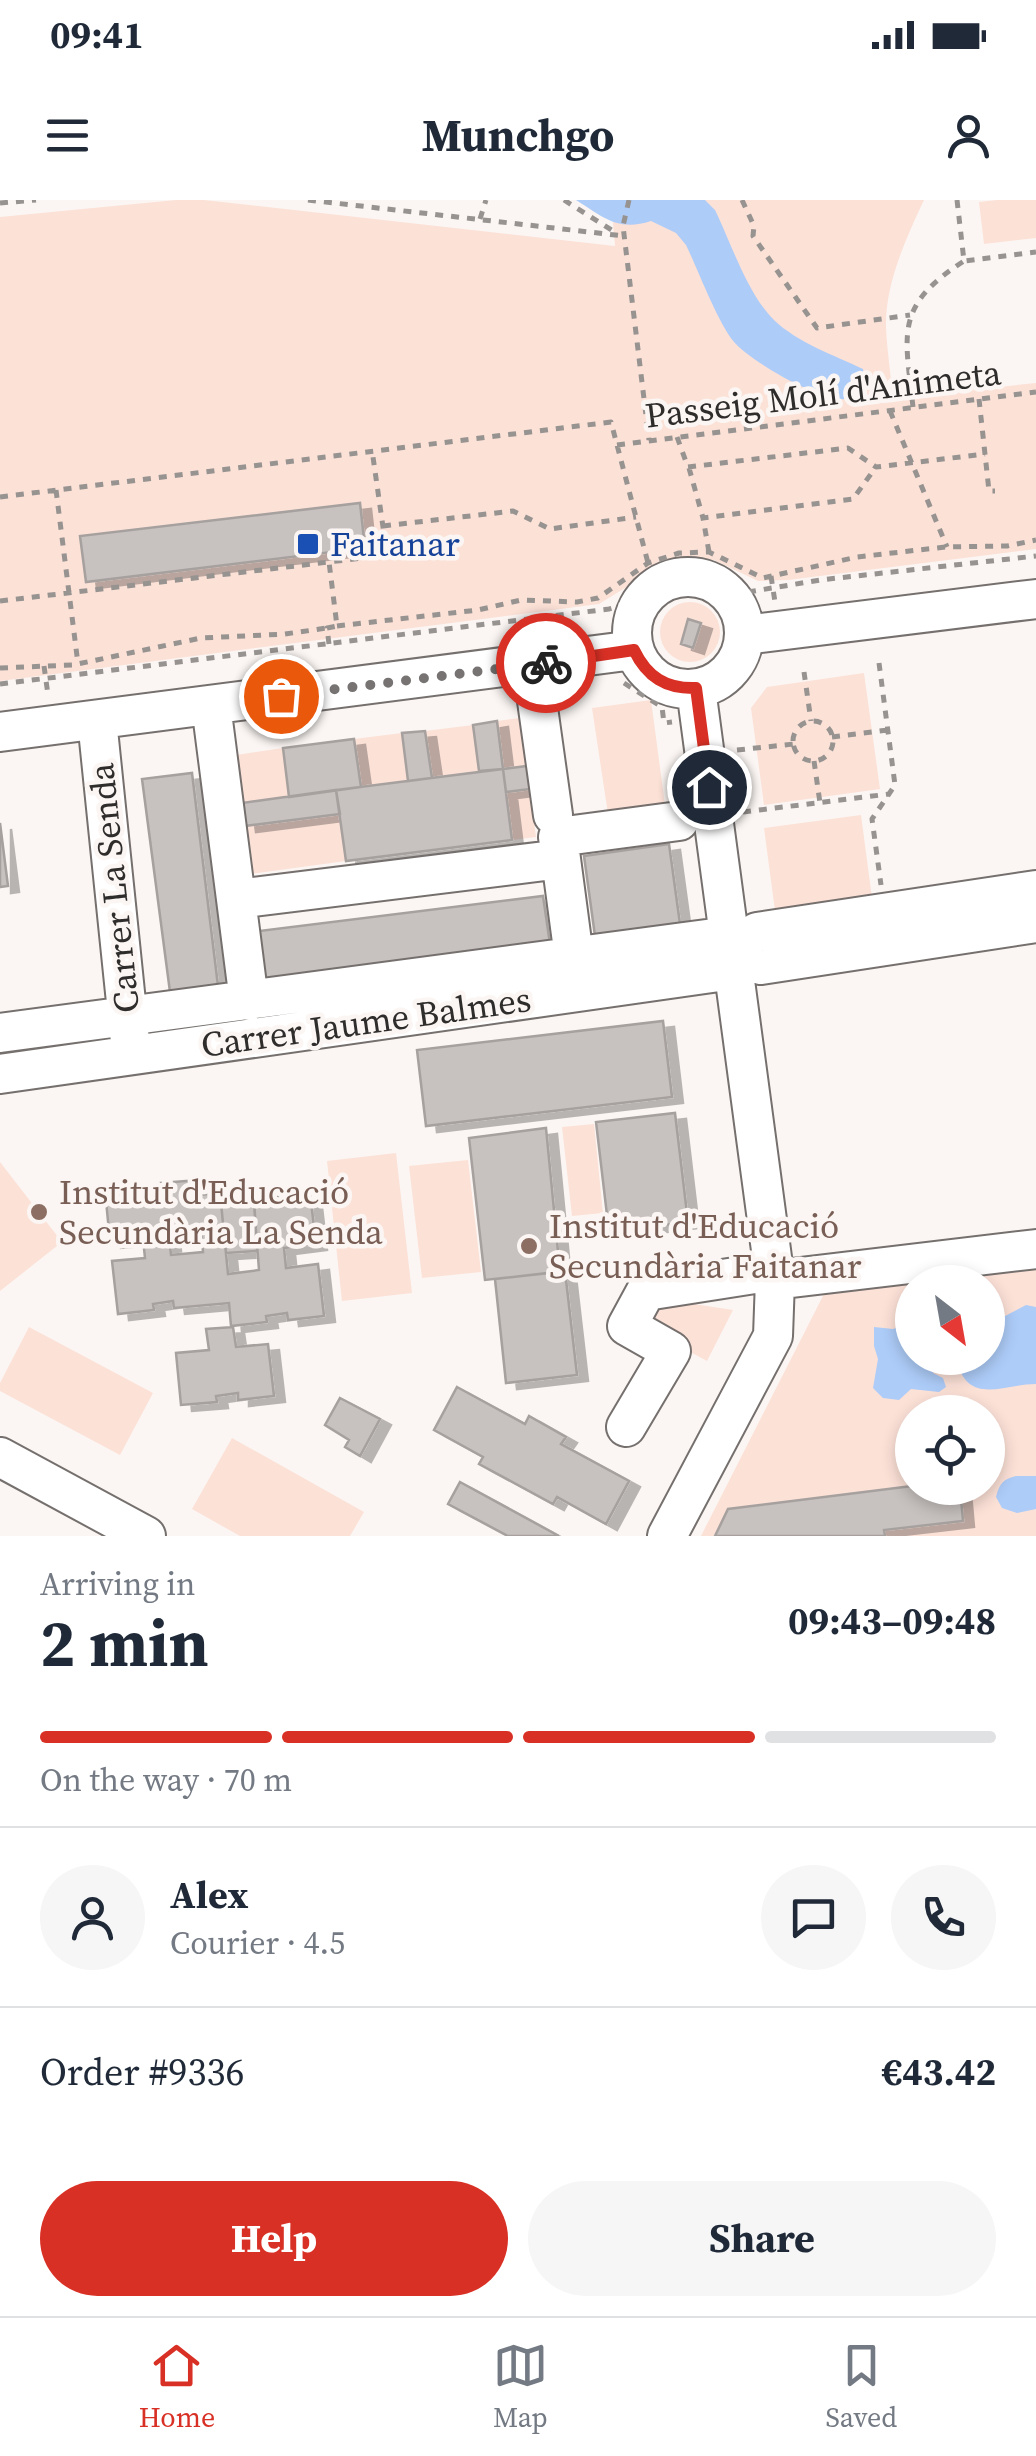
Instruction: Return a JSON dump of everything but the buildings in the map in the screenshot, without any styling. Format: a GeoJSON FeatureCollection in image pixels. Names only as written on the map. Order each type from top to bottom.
{"type":"FeatureCollection","features":[{"type":"Feature","properties":{"kind":"street"},"geometry":{"type":"LineString","coordinates":[[621,652],[646,595],[662,583],[681,577],[700,578],[718,586],[733,598],[754,634]]}},
{"type":"Feature","properties":{"kind":"street"},"geometry":{"type":"LineString","coordinates":[[754,634],[1036,599]]}},
{"type":"Feature","properties":{"kind":"street"},"geometry":{"type":"LineString","coordinates":[[668,1536],[774,1336],[774,1276],[745,951],[698,704],[711,684],[735,664],[754,634]]}},
{"type":"Feature","properties":{"kind":"street"},"geometry":{"type":"LineString","coordinates":[[0,732],[621,652],[698,704]]}},
{"type":"Feature","properties":{"kind":"street"},"geometry":{"type":"LineString","coordinates":[[532,665],[553,815]]}},
{"type":"Feature","properties":{"kind":"street"},"geometry":{"type":"LineString","coordinates":[[211,706],[249,1001]]}},
{"type":"Feature","properties":{"kind":"street","name":"Carrer La Senda"},"geometry":{"type":"LineString","coordinates":[[96,720],[132,1056]]}},
{"type":"Feature","properties":{"kind":"street"},"geometry":{"type":"LineString","coordinates":[[574,957],[558,837],[679,821]]}},
{"type":"Feature","properties":{"kind":"street"},"geometry":{"type":"LineString","coordinates":[[236,900],[560,859]]}},
{"type":"Feature","properties":{"kind":"street","name":"Carrer Jaume Balmes"},"geometry":{"type":"LineString","coordinates":[[0,1074],[132,1056],[745,951],[886,912],[1036,890]]}},
{"type":"Feature","properties":{"kind":"street","name":"Carrer Jaume Balmes"},"geometry":{"type":"LineString","coordinates":[[0,1034],[574,957],[745,951],[1036,924]]}},
{"type":"Feature","properties":{"kind":"street"},"geometry":{"type":"LineString","coordinates":[[626,1428],[671,1351],[626,1326],[646,1291],[1036,1249]]}},
{"type":"Feature","properties":{"kind":"street"},"geometry":{"type":"LineString","coordinates":[[0,1456],[146,1536]]}},
{"type":"Feature","properties":{"kind":"path"},"geometry":{"type":"LineString","coordinates":[[0,204],[36,200]]}},
{"type":"Feature","properties":{"kind":"path"},"geometry":{"type":"LineString","coordinates":[[308,200],[622,236]]}},
{"type":"Feature","properties":{"kind":"path"},"geometry":{"type":"LineString","coordinates":[[480,218],[486,200]]}},
{"type":"Feature","properties":{"kind":"path"},"geometry":{"type":"LineString","coordinates":[[564,200],[622,236]]}},
{"type":"Feature","properties":{"kind":"path"},"geometry":{"type":"LineString","coordinates":[[629,200],[622,236],[648,440]]}},
{"type":"Feature","properties":{"kind":"path"},"geometry":{"type":"LineString","coordinates":[[742,200],[754,226],[753,236],[817,328],[910,315]]}},
{"type":"Feature","properties":{"kind":"path"},"geometry":{"type":"LineString","coordinates":[[957,200],[964,261]]}},
{"type":"Feature","properties":{"kind":"path"},"geometry":{"type":"LineString","coordinates":[[914,407],[906,335],[910,315],[934,280],[964,261],[1036,252]]}},
{"type":"Feature","properties":{"kind":"path","name":"Passeig Molí d'Animeta"},"geometry":{"type":"LineString","coordinates":[[616,445],[1036,392]]}},
{"type":"Feature","properties":{"kind":"path"},"geometry":{"type":"LineString","coordinates":[[978,399],[990,491],[995,491]]}},
{"type":"Feature","properties":{"kind":"path"},"geometry":{"type":"LineString","coordinates":[[889,410],[947,546]]}},
{"type":"Feature","properties":{"kind":"path"},"geometry":{"type":"LineString","coordinates":[[0,497],[611,422],[648,562]]}},
{"type":"Feature","properties":{"kind":"path"},"geometry":{"type":"LineString","coordinates":[[677,436],[703,518],[709,552]]}},
{"type":"Feature","properties":{"kind":"path"},"geometry":{"type":"LineString","coordinates":[[688,467],[848,448],[876,467],[985,454]]}},
{"type":"Feature","properties":{"kind":"path"},"geometry":{"type":"LineString","coordinates":[[0,602],[387,555],[372,450]]}},
{"type":"Feature","properties":{"kind":"path"},"geometry":{"type":"LineString","coordinates":[[703,518],[854,499],[876,467]]}},
{"type":"Feature","properties":{"kind":"path"},"geometry":{"type":"LineString","coordinates":[[56,490],[78,664]]}},
{"type":"Feature","properties":{"kind":"path"},"geometry":{"type":"LineString","coordinates":[[382,526],[513,511],[550,530],[636,517]]}},
{"type":"Feature","properties":{"kind":"path"},"geometry":{"type":"LineString","coordinates":[[0,668],[78,664],[201,638],[285,634],[478,610],[521,600],[577,602],[598,598],[648,562],[679,554],[709,552],[763,578],[858,557],[947,546],[1007,546],[1036,540]]}},
{"type":"Feature","properties":{"kind":"path"},"geometry":{"type":"LineString","coordinates":[[748,592],[1036,556]]}},
{"type":"Feature","properties":{"kind":"path"},"geometry":{"type":"LineString","coordinates":[[329,562],[337,626]]}},
{"type":"Feature","properties":{"kind":"path"},"geometry":{"type":"LineString","coordinates":[[0,684],[329,644],[600,610],[620,607],[663,570],[687,564],[708,565],[729,574],[748,592],[760,650],[742,678],[723,696],[698,704],[664,723],[662,707],[612,676],[621,652],[600,610],[598,598]]}},
{"type":"Feature","properties":{"kind":"path"},"geometry":{"type":"LineString","coordinates":[[327,628],[329,644]]}},
{"type":"Feature","properties":{"kind":"path"},"geometry":{"type":"LineString","coordinates":[[879,663],[895,786],[872,818],[886,912]]}},
{"type":"Feature","properties":{"kind":"path"},"geometry":{"type":"LineString","coordinates":[[804,672],[811,721]]}},
{"type":"Feature","properties":{"kind":"path"},"geometry":{"type":"LineString","coordinates":[[811,721],[824,724],[832,737],[828,754],[814,760],[799,754],[794,744],[796,731],[811,721]]}},
{"type":"Feature","properties":{"kind":"path"},"geometry":{"type":"LineString","coordinates":[[832,737],[888,730]]}},
{"type":"Feature","properties":{"kind":"path"},"geometry":{"type":"LineString","coordinates":[[736,750],[794,744]]}},
{"type":"Feature","properties":{"kind":"path"},"geometry":{"type":"LineString","coordinates":[[814,760],[820,802]]}},
{"type":"Feature","properties":{"kind":"path"},"geometry":{"type":"LineString","coordinates":[[743,812],[889,794]]}},
{"type":"Feature","properties":{"kind":"shaded area"},"geometry":{"type":"Polygon","coordinates":[[[176,200],[615,246],[613,223],[619,200],[924,200],[889,294],[886,327],[893,398],[1036,383],[1036,549],[758,581],[714,560],[693,558],[664,564],[599,604],[0,681],[0,217],[176,200]]]}},
{"type":"Feature","properties":{"kind":"shaded area"},"geometry":{"type":"Polygon","coordinates":[[[1036,200],[1036,238],[984,244],[979,202],[1036,200]]]}},
{"type":"Feature","properties":{"kind":"shaded area"},"geometry":{"type":"Polygon","coordinates":[[[690,602],[711,611],[720,632],[711,653],[690,662],[669,653],[660,632],[669,611],[690,602]]]}},
{"type":"Feature","properties":{"kind":"shaded area"},"geometry":{"type":"Polygon","coordinates":[[[864,673],[880,789],[764,805],[751,708],[767,687],[864,673]]]}},
{"type":"Feature","properties":{"kind":"shaded area"},"geometry":{"type":"Polygon","coordinates":[[[651,700],[665,805],[608,814],[592,708],[651,700]]]}},
{"type":"Feature","properties":{"kind":"shaded area"},"geometry":{"type":"Polygon","coordinates":[[[520,718],[527,766],[503,769],[497,721],[520,718]]]}},
{"type":"Feature","properties":{"kind":"shaded area"},"geometry":{"type":"Polygon","coordinates":[[[473,725],[479,771],[432,778],[425,731],[473,725]]]}},
{"type":"Feature","properties":{"kind":"shaded area"},"geometry":{"type":"Polygon","coordinates":[[[402,733],[408,781],[361,787],[354,739],[402,733]]]}},
{"type":"Feature","properties":{"kind":"shaded area"},"geometry":{"type":"Polygon","coordinates":[[[283,748],[289,797],[242,803],[236,755],[283,748]]]}},
{"type":"Feature","properties":{"kind":"shaded area"},"geometry":{"type":"Polygon","coordinates":[[[530,789],[536,837],[512,840],[506,792],[530,789]]]}},
{"type":"Feature","properties":{"kind":"shaded area"},"geometry":{"type":"Polygon","coordinates":[[[340,814],[346,861],[251,874],[245,826],[340,814]]]}},
{"type":"Feature","properties":{"kind":"shaded area"},"geometry":{"type":"Polygon","coordinates":[[[861,815],[872,898],[775,911],[764,828],[861,815]]]}},
{"type":"Feature","properties":{"kind":"shaded area"},"geometry":{"type":"Polygon","coordinates":[[[594,1124],[603,1213],[572,1216],[562,1127],[594,1124]]]}},
{"type":"Feature","properties":{"kind":"shaded area"},"geometry":{"type":"Polygon","coordinates":[[[396,1153],[412,1293],[342,1301],[327,1161],[396,1153]]]}},
{"type":"Feature","properties":{"kind":"shaded area"},"geometry":{"type":"Polygon","coordinates":[[[468,1160],[481,1272],[422,1278],[409,1166],[468,1160]]]}},
{"type":"Feature","properties":{"kind":"shaded area"},"geometry":{"type":"Polygon","coordinates":[[[0,1162],[62,1242],[0,1291],[0,1162]]]}},
{"type":"Feature","properties":{"kind":"shaded area"},"geometry":{"type":"Polygon","coordinates":[[[1036,1264],[1036,1536],[701,1536],[826,1290],[895,1281],[895,1375],[1005,1375],[1005,1268],[1036,1264]]]}},
{"type":"Feature","properties":{"kind":"shaded area"},"geometry":{"type":"Polygon","coordinates":[[[655,1298],[733,1310],[707,1361],[642,1326],[655,1298]]]}},
{"type":"Feature","properties":{"kind":"shaded area"},"geometry":{"type":"Polygon","coordinates":[[[29,1327],[153,1393],[120,1455],[0,1391],[0,1383],[29,1327]]]}},
{"type":"Feature","properties":{"kind":"shaded area"},"geometry":{"type":"Polygon","coordinates":[[[232,1438],[364,1512],[350,1536],[240,1536],[192,1509],[232,1438]]]}},
{"type":"Feature","properties":{"kind":"water"},"geometry":{"type":"Polygon","coordinates":[[[576,200],[705,200],[715,210],[748,283],[774,320],[817,348],[863,369],[865,380],[861,388],[850,398],[825,396],[756,360],[728,333],[686,245],[676,233],[651,221],[620,224],[576,200]]]}},
{"type":"Feature","properties":{"kind":"water"},"geometry":{"type":"Polygon","coordinates":[[[1026,1305],[1036,1307],[1036,1384],[977,1388],[962,1375],[1005,1375],[1005,1316],[1026,1305]]]}},
{"type":"Feature","properties":{"kind":"water"},"geometry":{"type":"Polygon","coordinates":[[[874,1327],[893,1329],[895,1375],[937,1375],[946,1387],[939,1392],[911,1389],[904,1395],[895,1395],[895,1400],[883,1398],[873,1388],[878,1359],[874,1327]]]}},
{"type":"Feature","properties":{"kind":"water"},"geometry":{"type":"Polygon","coordinates":[[[1016,1476],[1036,1476],[1036,1509],[1017,1513],[1002,1508],[1005,1481],[1016,1476]]]}},
{"type":"Feature","properties":{"kind":"way so far"},"geometry":{"type":"LineString","coordinates":[[281,696],[546,663]]}},
{"type":"Feature","properties":{"kind":"place","name":"Faitanar"},"geometry":{"type":"Point","coordinates":[308,544]}},
{"type":"Feature","properties":{"kind":"place","name":"Institut d'Educació Secundària La Senda"},"geometry":{"type":"Point","coordinates":[39,1212]}},
{"type":"Feature","properties":{"kind":"place","name":"Institut d'Educació Secundària Faitanar"},"geometry":{"type":"Point","coordinates":[529,1246]}},
{"type":"Feature","properties":{"kind":"route"},"geometry":{"type":"LineString","coordinates":[[546,663],[634,650],[641,664],[665,684],[680,689],[696,688],[709,787]]}}]}
